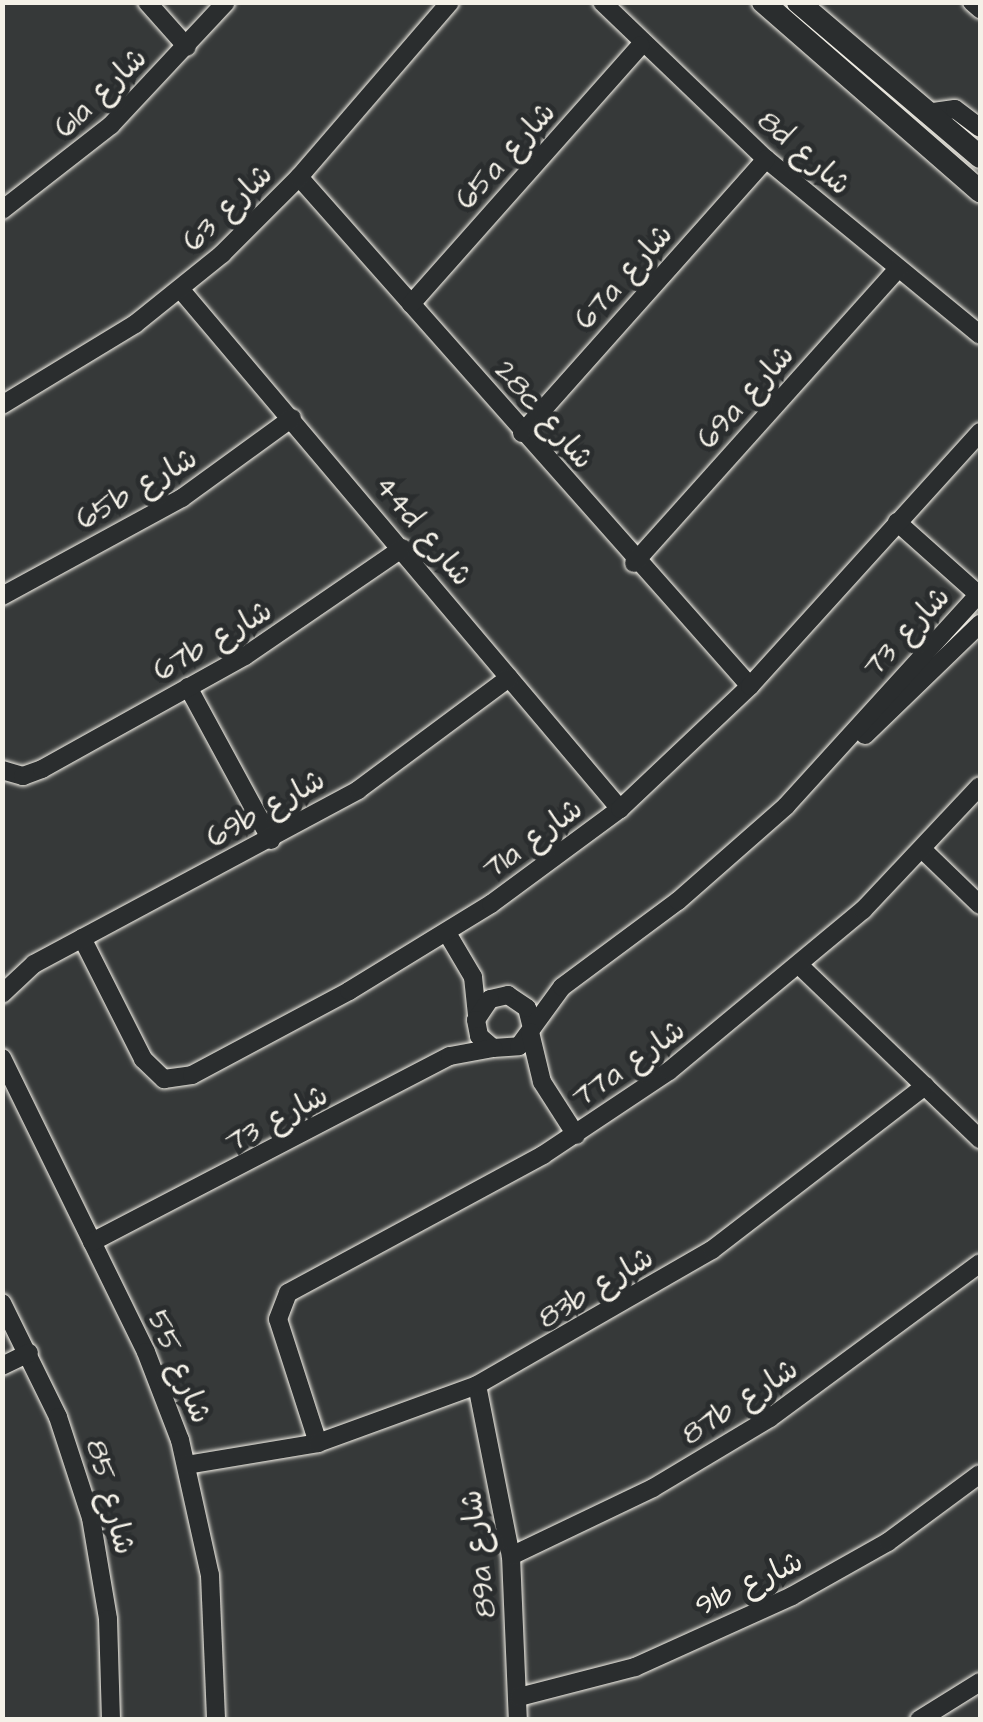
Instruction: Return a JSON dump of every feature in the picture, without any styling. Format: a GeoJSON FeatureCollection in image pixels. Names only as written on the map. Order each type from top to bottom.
{"type":"FeatureCollection","features":[{"type":"Feature","properties":{"kind":"main road"},"geometry":{"type":"LineString","coordinates":[[763,2],[980,192]]}},
{"type":"Feature","properties":{"kind":"main road"},"geometry":{"type":"LineString","coordinates":[[798,2],[980,158]]}},
{"type":"Feature","properties":{"kind":"street"},"geometry":{"type":"LineString","coordinates":[[148,2],[187,46]]}},
{"type":"Feature","properties":{"kind":"street","name":"61a شارع"},"geometry":{"type":"LineString","coordinates":[[2,210],[85,148],[226,2]]}},
{"type":"Feature","properties":{"kind":"street","name":"شارع 63"},"geometry":{"type":"LineString","coordinates":[[2,406],[180,290],[300,177],[450,2]]}},
{"type":"Feature","properties":{"kind":"street","name":"8d شارع"},"geometry":{"type":"LineString","coordinates":[[602,2],[641,45],[766,159],[980,335]]}},
{"type":"Feature","properties":{"kind":"street"},"geometry":{"type":"LineString","coordinates":[[972,2],[980,9]]}},
{"type":"Feature","properties":{"kind":"street","name":"65a شارع"},"geometry":{"type":"LineString","coordinates":[[411,304],[641,45]]}},
{"type":"Feature","properties":{"kind":"street"},"geometry":{"type":"LineString","coordinates":[[926,113],[956,109],[980,128]]}},
{"type":"Feature","properties":{"kind":"street","name":"67a شارع"},"geometry":{"type":"LineString","coordinates":[[522,432],[766,159]]}},
{"type":"Feature","properties":{"kind":"street","name":"28c شارع"},"geometry":{"type":"LineString","coordinates":[[300,177],[634,562],[750,686]]}},
{"type":"Feature","properties":{"kind":"street","name":"69a شارع"},"geometry":{"type":"LineString","coordinates":[[634,562],[898,269]]}},
{"type":"Feature","properties":{"kind":"street","name":"44d شارع"},"geometry":{"type":"LineString","coordinates":[[180,290],[620,809]]}},
{"type":"Feature","properties":{"kind":"street","name":"65b شارع"},"geometry":{"type":"LineString","coordinates":[[2,596],[182,498],[292,418]]}},
{"type":"Feature","properties":{"kind":"street","name":"71a شارع"},"geometry":{"type":"LineString","coordinates":[[82,938],[143,1059],[164,1079],[179,1080],[447,933],[620,809],[750,686],[980,432]]}},
{"type":"Feature","properties":{"kind":"street"},"geometry":{"type":"LineString","coordinates":[[897,522],[980,594]]}},
{"type":"Feature","properties":{"kind":"street","name":"67b شارع"},"geometry":{"type":"LineString","coordinates":[[2,770],[22,776],[42,769],[299,623],[402,548]]}},
{"type":"Feature","properties":{"kind":"street","name":"شارع 73"},"geometry":{"type":"LineString","coordinates":[[837,755],[980,594]]}},
{"type":"Feature","properties":{"kind":"street","name":"شارع 73"},"geometry":{"type":"LineString","coordinates":[[530,1028],[562,986],[720,867],[980,624]]}},
{"type":"Feature","properties":{"kind":"street","name":"69b شارع"},"geometry":{"type":"LineString","coordinates":[[2,972],[34,964],[271,840],[387,771],[509,678]]}},
{"type":"Feature","properties":{"kind":"street"},"geometry":{"type":"LineString","coordinates":[[188,687],[271,840]]}},
{"type":"Feature","properties":{"kind":"street","name":"77a شارع"},"geometry":{"type":"LineString","coordinates":[[318,1443],[281,1329],[278,1310],[288,1293],[576,1135],[714,1037],[800,966],[923,850],[980,786]]}},
{"type":"Feature","properties":{"kind":"street"},"geometry":{"type":"LineString","coordinates":[[923,850],[980,905]]}},
{"type":"Feature","properties":{"kind":"street"},"geometry":{"type":"LineString","coordinates":[[447,933],[468,966],[527,1008],[542,1082],[576,1135]]}},
{"type":"Feature","properties":{"kind":"street","name":"69b شارع"},"geometry":{"type":"LineString","coordinates":[[2,994],[34,964]]}},
{"type":"Feature","properties":{"kind":"street"},"geometry":{"type":"LineString","coordinates":[[468,966],[477,1020],[498,1049],[542,1082]]}},
{"type":"Feature","properties":{"kind":"street"},"geometry":{"type":"LineString","coordinates":[[800,966],[980,1140]]}},
{"type":"Feature","properties":{"kind":"street","name":"شارع 73"},"geometry":{"type":"LineString","coordinates":[[511,996],[562,986]]}},
{"type":"Feature","properties":{"kind":"street"},"geometry":{"type":"LineString","coordinates":[[477,1020],[490,999],[511,996]]}},
{"type":"Feature","properties":{"kind":"street","name":"شارع 73"},"geometry":{"type":"LineString","coordinates":[[450,1056],[477,1020]]}},
{"type":"Feature","properties":{"kind":"street"},"geometry":{"type":"LineString","coordinates":[[498,1049],[519,1046],[530,1028]]}},
{"type":"Feature","properties":{"kind":"street","name":"شارع 73"},"geometry":{"type":"LineString","coordinates":[[94,1246],[450,1056],[498,1049]]}},
{"type":"Feature","properties":{"kind":"street","name":"شارع 55"},"geometry":{"type":"LineString","coordinates":[[3,1057],[152,1366],[189,1470],[210,1575],[216,1720]]}},
{"type":"Feature","properties":{"kind":"street","name":"83b شارع"},"geometry":{"type":"LineString","coordinates":[[189,1470],[318,1443],[476,1385],[712,1250],[924,1086]]}},
{"type":"Feature","properties":{"kind":"street","name":"87b شارع"},"geometry":{"type":"LineString","coordinates":[[510,1556],[653,1488],[770,1418],[980,1263]]}},
{"type":"Feature","properties":{"kind":"street","name":"شارع 85"},"geometry":{"type":"LineString","coordinates":[[2,1303],[28,1353],[91,1518],[108,1619],[111,1720]]}},
{"type":"Feature","properties":{"kind":"street"},"geometry":{"type":"LineString","coordinates":[[2,1366],[28,1353]]}},
{"type":"Feature","properties":{"kind":"street","name":"89a شارع"},"geometry":{"type":"LineString","coordinates":[[476,1385],[510,1556],[518,1720]]}},
{"type":"Feature","properties":{"kind":"street","name":"91b شارع"},"geometry":{"type":"LineString","coordinates":[[519,1697],[636,1667],[792,1596],[876,1550],[980,1474]]}},
{"type":"Feature","properties":{"kind":"street"},"geometry":{"type":"LineString","coordinates":[[919,1720],[980,1682]]}}]}
